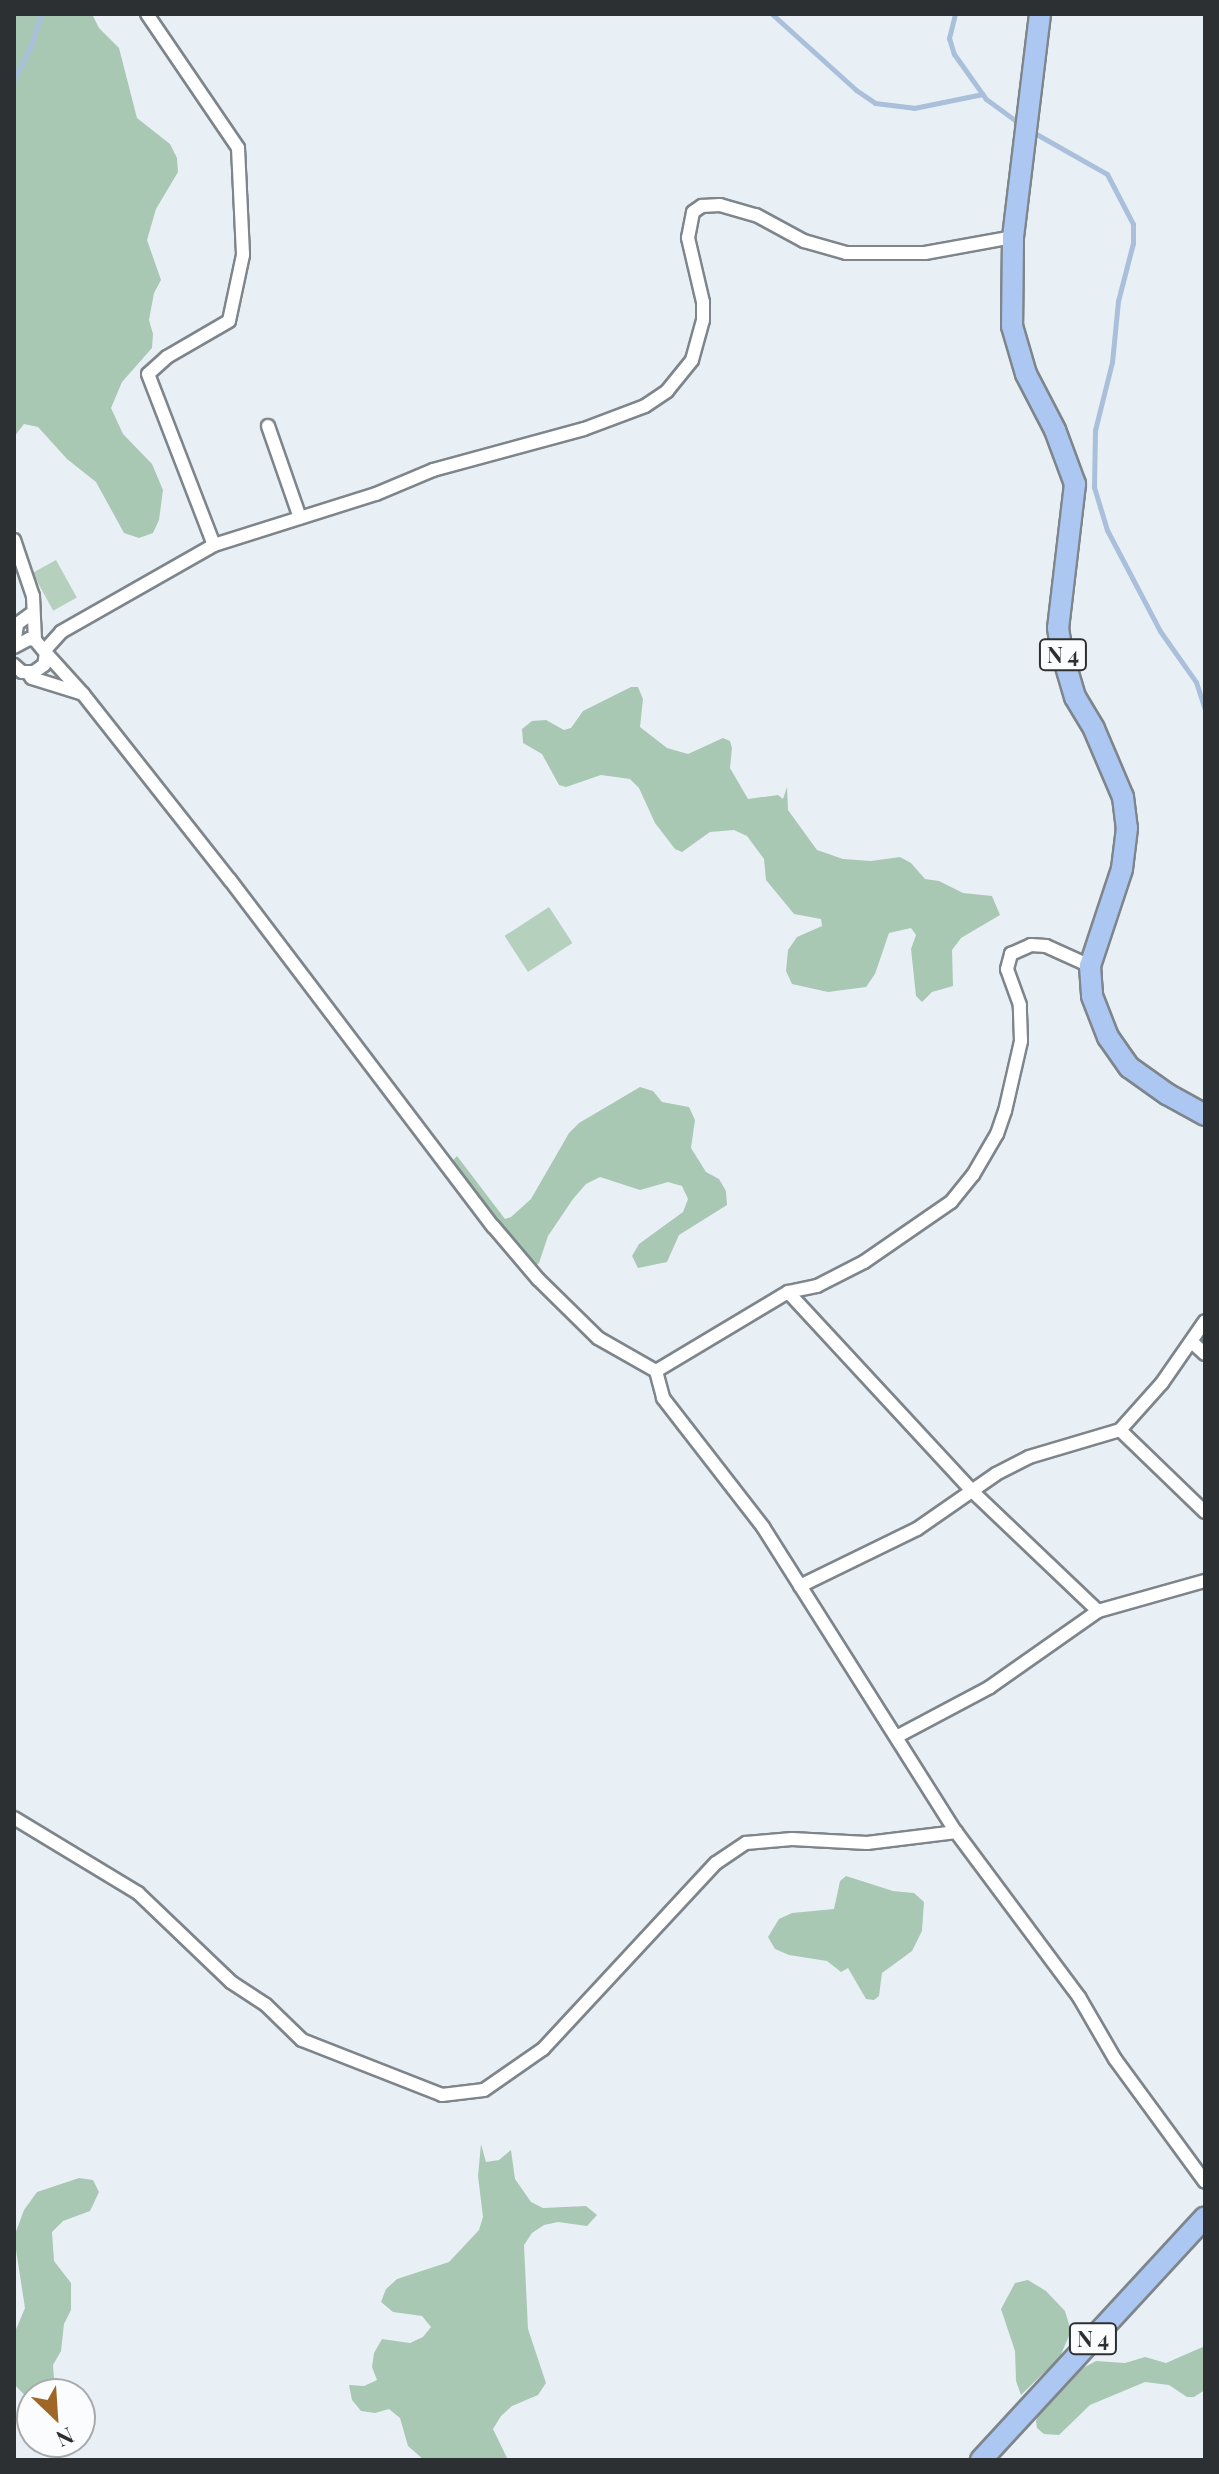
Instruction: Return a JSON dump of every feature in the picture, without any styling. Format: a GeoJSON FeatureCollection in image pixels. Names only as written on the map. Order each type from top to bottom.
{"type":"FeatureCollection","features":[{"type":"Feature","properties":{"kind":"main road","name":"N 4"},"geometry":{"type":"LineString","coordinates":[[1040,14],[1013,237],[1012,326],[1026,374],[1055,430],[1075,484],[1058,628],[1075,697],[1094,729],[1123,797],[1127,828],[1122,869],[1090,966],[1092,996],[1108,1037],[1129,1067],[1167,1094],[1205,1115]]}},
{"type":"Feature","properties":{"kind":"main road","name":"N 4"},"geometry":{"type":"LineString","coordinates":[[981,2460],[1205,2217]]}},
{"type":"Feature","properties":{"kind":"street"},"geometry":{"type":"LineString","coordinates":[[147,14],[238,148],[243,255],[229,321],[167,357],[148,374],[214,545]]}},
{"type":"Feature","properties":{"kind":"street"},"geometry":{"type":"LineString","coordinates":[[18,670],[40,670],[45,652],[61,632],[214,545],[376,494],[433,470],[584,429],[645,406],[667,391],[692,360],[703,320],[703,302],[688,238],[693,212],[702,206],[720,205],[756,215],[804,241],[846,253],[925,253],[1013,237]]}},
{"type":"Feature","properties":{"kind":"street"},"geometry":{"type":"LineString","coordinates":[[268,426],[300,518]]}},
{"type":"Feature","properties":{"kind":"street"},"geometry":{"type":"LineString","coordinates":[[14,540],[33,596],[35,640],[83,694],[230,880],[493,1226],[538,1279],[598,1338],[656,1371],[663,1398],[736,1489],[898,1736],[956,1832],[1079,1997],[1115,2059],[1205,2182]]}},
{"type":"Feature","properties":{"kind":"street"},"geometry":{"type":"LineString","coordinates":[[14,645],[17,624],[32,613]]}},
{"type":"Feature","properties":{"kind":"street"},"geometry":{"type":"LineString","coordinates":[[14,645],[23,640],[35,640]]}},
{"type":"Feature","properties":{"kind":"street"},"geometry":{"type":"LineString","coordinates":[[18,670],[32,678],[83,694]]}},
{"type":"Feature","properties":{"kind":"street"},"geometry":{"type":"LineString","coordinates":[[656,1371],[788,1292],[817,1286],[864,1262],[951,1202],[973,1175],[1001,1122],[1019,1049],[1020,1005],[1007,969],[1011,954],[1031,945],[1046,946],[1090,966]]}},
{"type":"Feature","properties":{"kind":"street"},"geometry":{"type":"LineString","coordinates":[[788,1292],[972,1491],[1098,1611]]}},
{"type":"Feature","properties":{"kind":"street"},"geometry":{"type":"LineString","coordinates":[[800,1586],[917,1529],[1029,1457],[1120,1430],[1193,1343],[1205,1321]]}},
{"type":"Feature","properties":{"kind":"street"},"geometry":{"type":"LineString","coordinates":[[1193,1343],[1205,1354]]}},
{"type":"Feature","properties":{"kind":"street"},"geometry":{"type":"LineString","coordinates":[[1120,1430],[1205,1512]]}},
{"type":"Feature","properties":{"kind":"street"},"geometry":{"type":"LineString","coordinates":[[898,1736],[990,1687],[1098,1611],[1205,1581]]}},
{"type":"Feature","properties":{"kind":"street"},"geometry":{"type":"LineString","coordinates":[[14,1818],[138,1893],[231,1982],[266,2005],[302,2040],[442,2095],[484,2090],[543,2049],[716,1863],[746,1843],[792,1839],[867,1843],[956,1832]]}},
{"type":"Feature","properties":{"kind":"green space"},"geometry":{"type":"Polygon","coordinates":[[[14,14],[92,14],[99,28],[119,48],[137,118],[170,144],[177,158],[178,172],[156,209],[147,240],[161,280],[154,293],[149,320],[153,334],[152,348],[122,382],[111,408],[123,434],[152,464],[163,490],[159,520],[153,533],[139,538],[124,533],[96,482],[67,459],[38,427],[24,424],[14,437],[14,14]]]}},
{"type":"Feature","properties":{"kind":"green space"},"geometry":{"type":"Polygon","coordinates":[[[56,560],[77,598],[53,611],[32,573],[56,560]]]}},
{"type":"Feature","properties":{"kind":"green space"},"geometry":{"type":"Polygon","coordinates":[[[631,687],[638,687],[643,699],[640,727],[667,748],[688,754],[723,738],[730,741],[730,768],[748,799],[778,795],[783,799],[787,787],[788,810],[817,850],[843,859],[871,861],[900,857],[911,863],[925,879],[939,881],[963,893],[992,896],[1000,915],[961,938],[952,950],[953,986],[932,992],[922,1002],[916,996],[911,949],[916,935],[911,928],[889,933],[875,974],[866,987],[828,992],[792,984],[786,971],[788,950],[797,937],[822,926],[821,919],[794,914],[766,880],[764,859],[747,836],[734,830],[710,832],[682,852],[675,849],[655,823],[639,788],[630,779],[601,775],[566,787],[559,785],[542,754],[523,743],[522,729],[532,721],[546,720],[564,730],[571,728],[583,711],[631,687]]]}},
{"type":"Feature","properties":{"kind":"green space"},"geometry":{"type":"Polygon","coordinates":[[[549,907],[572,943],[528,972],[505,936],[549,907]]]}},
{"type":"Feature","properties":{"kind":"green space"},"geometry":{"type":"Polygon","coordinates":[[[640,1087],[653,1091],[662,1102],[689,1107],[695,1120],[691,1148],[706,1172],[719,1179],[726,1191],[727,1205],[679,1235],[667,1262],[638,1268],[632,1256],[639,1244],[683,1212],[688,1199],[682,1186],[668,1182],[640,1190],[600,1177],[586,1184],[573,1199],[548,1236],[539,1263],[528,1272],[446,1167],[457,1156],[505,1219],[511,1217],[531,1199],[569,1133],[579,1123],[640,1087]]]}},
{"type":"Feature","properties":{"kind":"green space"},"geometry":{"type":"Polygon","coordinates":[[[846,1876],[893,1891],[914,1893],[924,1902],[922,1931],[912,1951],[882,1973],[879,1996],[874,2000],[866,1999],[848,1968],[841,1972],[827,1961],[789,1955],[775,1949],[768,1937],[779,1919],[792,1913],[834,1909],[840,1881],[846,1876]]]}},
{"type":"Feature","properties":{"kind":"green space"},"geometry":{"type":"Polygon","coordinates":[[[481,2144],[486,2162],[499,2160],[511,2150],[515,2179],[531,2202],[543,2208],[586,2206],[597,2215],[587,2226],[558,2222],[544,2225],[532,2233],[524,2245],[528,2329],[546,2383],[538,2395],[512,2406],[493,2429],[508,2460],[424,2460],[408,2446],[400,2418],[389,2409],[375,2413],[361,2411],[352,2400],[349,2385],[364,2386],[377,2380],[372,2367],[374,2353],[382,2339],[410,2343],[423,2337],[431,2327],[422,2316],[393,2312],[381,2302],[386,2289],[397,2279],[449,2262],[479,2230],[483,2217],[478,2176],[481,2144]]]}},
{"type":"Feature","properties":{"kind":"green space"},"geometry":{"type":"Polygon","coordinates":[[[79,2178],[93,2180],[99,2192],[90,2211],[63,2221],[52,2232],[54,2261],[71,2283],[71,2310],[64,2324],[61,2351],[53,2365],[54,2378],[16,2378],[16,2386],[14,2334],[25,2308],[14,2237],[24,2210],[37,2192],[79,2178]]]}},
{"type":"Feature","properties":{"kind":"green space"},"geometry":{"type":"Polygon","coordinates":[[[1028,2280],[1046,2291],[1065,2311],[1071,2331],[1060,2357],[1021,2395],[1016,2381],[1015,2351],[1001,2309],[1015,2283],[1028,2280]]]}},
{"type":"Feature","properties":{"kind":"green space"},"geometry":{"type":"Polygon","coordinates":[[[1205,2346],[1205,2390],[1194,2397],[1187,2397],[1169,2385],[1145,2382],[1090,2405],[1059,2435],[1044,2434],[1037,2428],[1036,2421],[1042,2408],[1083,2368],[1096,2361],[1125,2363],[1145,2357],[1166,2363],[1205,2346]]]}},
{"type":"Feature","properties":{"kind":"waterway"},"geometry":{"type":"LineString","coordinates":[[14,79],[31,45],[41,14]]}},
{"type":"Feature","properties":{"kind":"waterway"},"geometry":{"type":"LineString","coordinates":[[772,14],[856,90],[875,103],[914,108],[983,94]]}},
{"type":"Feature","properties":{"kind":"waterway"},"geometry":{"type":"LineString","coordinates":[[955,14],[949,38],[954,54],[986,99],[1023,126]]}},
{"type":"Feature","properties":{"kind":"waterway"},"geometry":{"type":"LineString","coordinates":[[1031,131],[1107,174],[1133,224],[1133,243],[1118,301],[1112,362],[1095,430],[1094,487],[1107,530],[1160,631],[1196,682],[1205,710]]}},
{"type":"Feature","properties":{"kind":"waterway"},"geometry":{"type":"LineString","coordinates":[[1205,757],[1205,803]]}}]}
